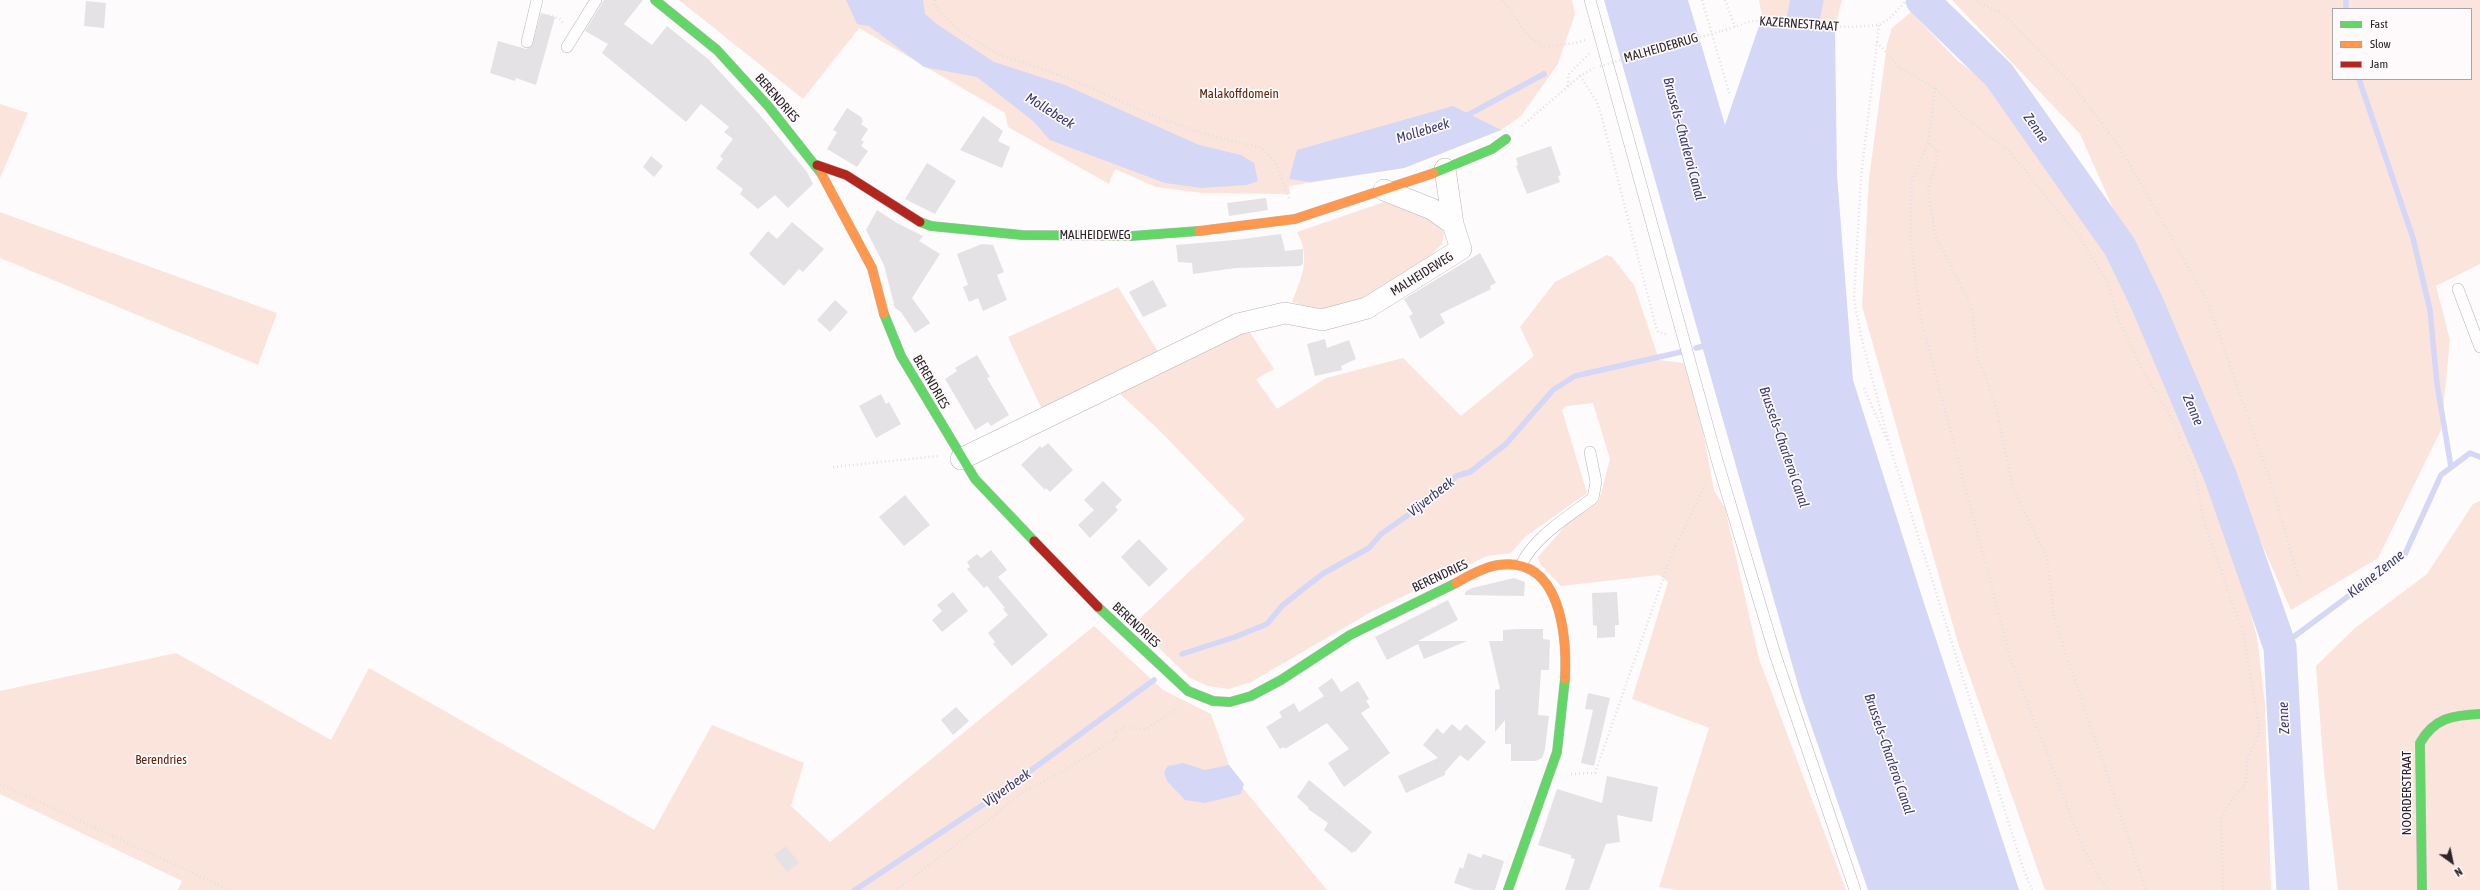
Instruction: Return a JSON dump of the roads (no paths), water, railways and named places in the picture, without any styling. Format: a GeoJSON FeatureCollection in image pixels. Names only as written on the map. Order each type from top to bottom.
{"type":"FeatureCollection","features":[{"type":"Feature","properties":{"kind":"street","name":"BERENDRIES"},"geometry":{"type":"LineString","coordinates":[[655,0],[717,50],[770,107],[817,165],[872,268],[886,322],[901,356],[958,454],[983,489],[1065,574],[1188,691],[1199,697],[1230,702],[1251,696],[1281,680],[1350,635],[1417,601],[1498,565],[1521,566],[1543,578],[1556,600],[1564,629],[1566,662],[1564,702],[1556,752],[1508,890]]}},
{"type":"Feature","properties":{"kind":"street","name":"MALHEIDEWEG"},"geometry":{"type":"LineString","coordinates":[[817,165],[828,166],[872,191],[921,223],[931,226],[1022,235],[1131,236],[1234,228],[1295,219],[1445,168],[1492,149],[1506,139]]}},
{"type":"Feature","properties":{"kind":"street","name":"MALHEIDEWEG"},"geometry":{"type":"LineString","coordinates":[[958,454],[1238,324],[1285,313],[1322,320],[1367,308],[1461,249],[1453,224],[1445,168]]}},
{"type":"Feature","properties":{"kind":"street"},"geometry":{"type":"LineString","coordinates":[[1384,190],[1432,209],[1453,224]]}},
{"type":"Feature","properties":{"kind":"street","name":"NOORDERSTRAAT"},"geometry":{"type":"LineString","coordinates":[[2422,890],[2420,743],[2424,734],[2443,718],[2453,714],[2480,714]]}},
{"type":"Feature","properties":{"kind":"lane"},"geometry":{"type":"LineString","coordinates":[[567,47],[596,0]]}},
{"type":"Feature","properties":{"kind":"lane"},"geometry":{"type":"LineString","coordinates":[[1590,0],[1717,460],[1775,654],[1855,890]]}},
{"type":"Feature","properties":{"kind":"lane"},"geometry":{"type":"LineString","coordinates":[[527,42],[536,5]]}},
{"type":"Feature","properties":{"kind":"lane"},"geometry":{"type":"LineString","coordinates":[[2458,289],[2480,347]]}},
{"type":"Feature","properties":{"kind":"lane"},"geometry":{"type":"LineString","coordinates":[[1521,566],[1525,557],[1554,526],[1593,498],[1596,482],[1590,452]]}},
{"type":"Feature","properties":{"kind":"water"},"geometry":{"type":"Polygon","coordinates":[[[846,0],[923,0],[925,14],[938,25],[994,62],[1065,85],[1199,145],[1241,155],[1254,163],[1258,181],[1247,185],[1201,188],[1165,183],[1050,140],[1033,121],[977,77],[924,67],[869,26],[857,24],[846,0]]]}},
{"type":"Feature","properties":{"kind":"water","name":"Brussels–Charleroi Canal"},"geometry":{"type":"Polygon","coordinates":[[[1604,0],[1688,0],[1725,125],[1759,26],[1835,30],[1837,175],[1853,380],[1923,600],[2019,890],[1868,890],[1802,699],[1604,0]]]}},
{"type":"Feature","properties":{"kind":"water"},"geometry":{"type":"Polygon","coordinates":[[[1453,106],[1501,130],[1404,168],[1311,182],[1289,179],[1297,150],[1453,106]]]}},
{"type":"Feature","properties":{"kind":"water"},"geometry":{"type":"Polygon","coordinates":[[[1183,763],[1205,770],[1229,765],[1244,784],[1241,794],[1205,803],[1185,800],[1167,781],[1164,772],[1168,766],[1183,763]]]}},
{"type":"Feature","properties":{"kind":"waterway","name":"Zenne"},"geometry":{"type":"LineString","coordinates":[[1803,20],[1807,0]]}},
{"type":"Feature","properties":{"kind":"waterway","name":"Zenne"},"geometry":{"type":"LineString","coordinates":[[1922,0],[1999,75],[2120,247],[2147,303],[2220,475],[2280,647],[2293,890]]}},
{"type":"Feature","properties":{"kind":"waterway"},"geometry":{"type":"LineString","coordinates":[[2346,0],[2346,8]]}},
{"type":"Feature","properties":{"kind":"waterway","name":"Mollebeek"},"geometry":{"type":"LineString","coordinates":[[1464,117],[1544,74]]}},
{"type":"Feature","properties":{"kind":"waterway"},"geometry":{"type":"LineString","coordinates":[[2359,80],[2413,238],[2430,310],[2437,384],[2451,467]]}},
{"type":"Feature","properties":{"kind":"waterway","name":"Vijverbeek"},"geometry":{"type":"LineString","coordinates":[[1696,348],[1708,345]]}},
{"type":"Feature","properties":{"kind":"waterway","name":"Vijverbeek"},"geometry":{"type":"LineString","coordinates":[[1182,654],[1235,637],[1267,624],[1282,606],[1324,573],[1369,548],[1381,534],[1445,489],[1456,476],[1470,472],[1506,444],[1553,390],[1575,376],[1681,352]]}},
{"type":"Feature","properties":{"kind":"waterway","name":"Kleine Zenne"},"geometry":{"type":"LineString","coordinates":[[2280,647],[2405,554],[2441,475],[2470,453],[2480,457]]}},
{"type":"Feature","properties":{"kind":"waterway","name":"Vijverbeek"},"geometry":{"type":"LineString","coordinates":[[855,890],[996,796],[1154,680]]}},
{"type":"Feature","properties":{"kind":"park label","name":"Malakoffdomein"},"geometry":{"type":"Point","coordinates":[1239,94]}},
{"type":"Feature","properties":{"kind":"park label","name":"Berendries"},"geometry":{"type":"Point","coordinates":[161,760]}}]}
